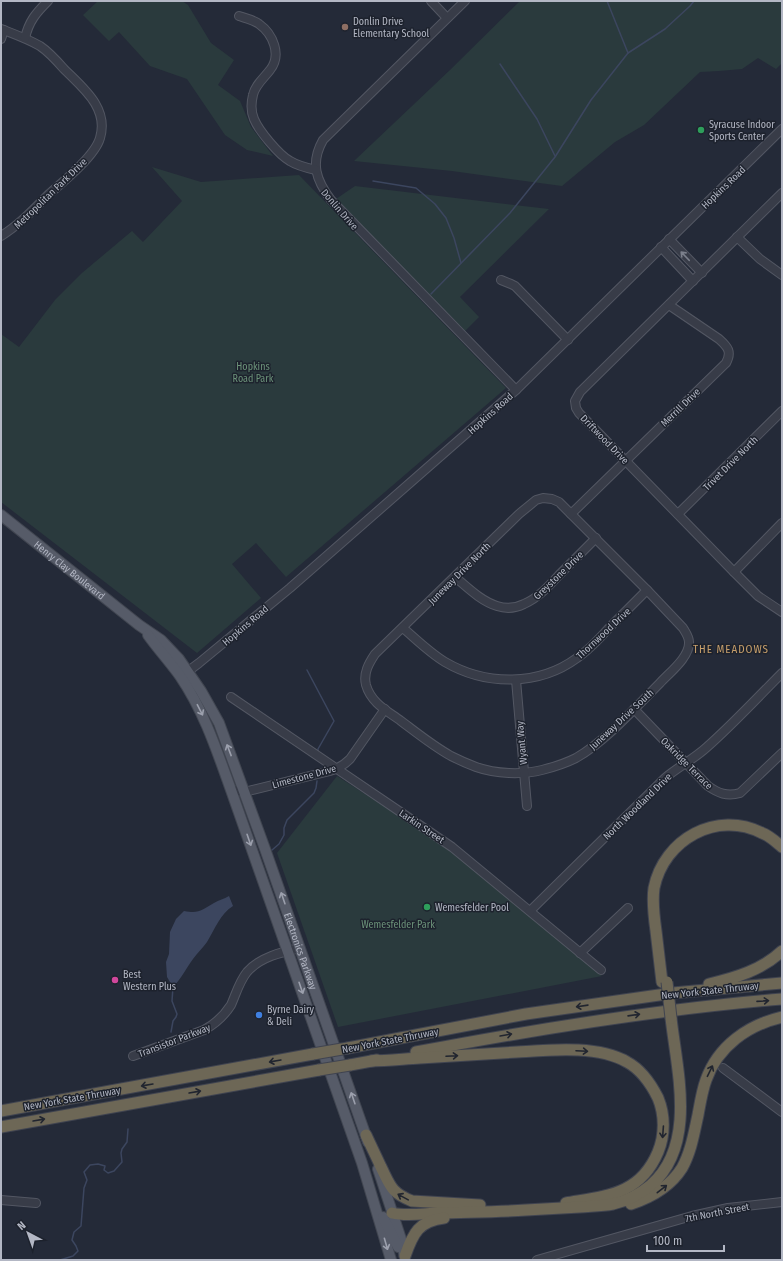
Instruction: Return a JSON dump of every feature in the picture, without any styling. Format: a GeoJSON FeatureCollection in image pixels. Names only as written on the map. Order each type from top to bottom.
{"type":"FeatureCollection","features":[{"type":"Feature","properties":{"kind":"highway"},"geometry":{"type":"LineString","coordinates":[[366,1135],[387,1182],[394,1191],[403,1198],[412,1201],[512,1211],[614,1204],[627,1200],[646,1189],[658,1179],[673,1156],[679,1129],[680,1100],[654,916],[654,894],[658,873],[674,848],[692,835],[716,826],[743,826],[762,833],[782,847]]}},
{"type":"Feature","properties":{"kind":"highway"},"geometry":{"type":"LineString","coordinates":[[664,982],[657,901],[660,879],[672,857],[685,844],[698,836],[723,829],[734,829],[757,835],[767,840],[782,853]]}},
{"type":"Feature","properties":{"kind":"highway"},"geometry":{"type":"LineString","coordinates":[[673,993],[749,972],[767,964],[782,951]]}},
{"type":"Feature","properties":{"kind":"highway","name":"New York State Thruway"},"geometry":{"type":"LineString","coordinates":[[1,1111],[526,1014],[673,993],[782,983]]}},
{"type":"Feature","properties":{"kind":"highway","name":"New York State Thruway"},"geometry":{"type":"LineString","coordinates":[[1,1127],[582,1022],[664,1011],[782,999]]}},
{"type":"Feature","properties":{"kind":"highway"},"geometry":{"type":"LineString","coordinates":[[599,1205],[614,1206],[630,1204],[648,1198],[660,1191],[673,1180],[682,1168],[689,1152],[702,1092],[706,1079],[718,1057],[731,1042],[754,1026],[782,1017]]}},
{"type":"Feature","properties":{"kind":"highway"},"geometry":{"type":"LineString","coordinates":[[392,1213],[401,1215],[610,1200],[623,1197],[647,1184],[657,1173],[666,1159],[671,1148],[674,1131],[676,1097],[669,1018]]}},
{"type":"Feature","properties":{"kind":"highway"},"geometry":{"type":"LineString","coordinates":[[371,1061],[528,1052],[585,1051],[603,1054],[622,1060],[638,1070],[653,1087],[660,1103],[664,1121],[659,1151],[652,1164],[645,1174],[631,1186],[617,1193],[566,1203]]}},
{"type":"Feature","properties":{"kind":"highway"},"geometry":{"type":"LineString","coordinates":[[405,1259],[412,1236],[420,1227],[436,1219],[485,1208]]}},
{"type":"Feature","properties":{"kind":"main road","name":"Henry Clay Boulevard"},"geometry":{"type":"LineString","coordinates":[[1,515],[139,624],[184,674]]}},
{"type":"Feature","properties":{"kind":"main road"},"geometry":{"type":"LineString","coordinates":[[184,674],[209,729],[220,759],[238,786],[237,795]]}},
{"type":"Feature","properties":{"kind":"main road","name":"Electronics Parkway"},"geometry":{"type":"LineString","coordinates":[[184,674],[210,705],[219,723],[235,764],[237,795],[288,951],[362,1163],[391,1260]]}},
{"type":"Feature","properties":{"kind":"main road","name":"Electronics Parkway"},"geometry":{"type":"LineString","coordinates":[[237,795],[255,832],[266,849],[366,1135],[401,1239],[405,1259]]}},
{"type":"Feature","properties":{"kind":"main road"},"geometry":{"type":"LineString","coordinates":[[344,1111],[361,1145],[381,1196],[392,1213]]}},
{"type":"Feature","properties":{"kind":"main road"},"geometry":{"type":"LineString","coordinates":[[377,1212],[392,1213]]}},
{"type":"Feature","properties":{"kind":"main road"},"geometry":{"type":"LineString","coordinates":[[377,1212],[384,1218],[405,1259]]}},
{"type":"Feature","properties":{"kind":"street"},"geometry":{"type":"LineString","coordinates":[[25,38],[30,21],[48,1]]}},
{"type":"Feature","properties":{"kind":"street"},"geometry":{"type":"LineString","coordinates":[[430,1],[447,18]]}},
{"type":"Feature","properties":{"kind":"street","name":"Donlin Drive"},"geometry":{"type":"LineString","coordinates":[[465,1],[322,140],[318,149],[316,170],[319,183],[330,200],[516,390]]}},
{"type":"Feature","properties":{"kind":"street"},"geometry":{"type":"LineString","coordinates":[[239,16],[259,24],[269,35],[276,54],[274,65],[260,82],[253,95],[252,107],[254,119],[278,152],[292,162],[316,170]]}},
{"type":"Feature","properties":{"kind":"street"},"geometry":{"type":"LineString","coordinates":[[1,39],[2,29]]}},
{"type":"Feature","properties":{"kind":"street","name":"Metropolitan Park Drive"},"geometry":{"type":"LineString","coordinates":[[1,236],[17,224],[92,153],[100,137],[102,125],[100,113],[96,103],[86,90],[45,50],[25,38],[2,29]]}},
{"type":"Feature","properties":{"kind":"street","name":"Hopkins Road"},"geometry":{"type":"LineString","coordinates":[[184,674],[290,588],[516,390],[782,129]]}},
{"type":"Feature","properties":{"kind":"street","name":"Driftwood Drive"},"geometry":{"type":"LineString","coordinates":[[782,193],[580,392],[575,401],[576,408],[579,413],[734,572],[758,596],[782,612]]}},
{"type":"Feature","properties":{"kind":"street"},"geometry":{"type":"LineString","coordinates":[[737,238],[760,259],[782,274]]}},
{"type":"Feature","properties":{"kind":"street"},"geometry":{"type":"LineString","coordinates":[[669,239],[702,272]]}},
{"type":"Feature","properties":{"kind":"street"},"geometry":{"type":"LineString","coordinates":[[661,247],[693,281]]}},
{"type":"Feature","properties":{"kind":"street"},"geometry":{"type":"LineString","coordinates":[[501,280],[515,286],[568,340]]}},
{"type":"Feature","properties":{"kind":"street","name":"Merrill Drive"},"geometry":{"type":"LineString","coordinates":[[571,514],[726,363],[729,357],[729,352],[726,346],[669,305]]}},
{"type":"Feature","properties":{"kind":"street","name":"Trivet Drive North"},"geometry":{"type":"LineString","coordinates":[[678,514],[782,411]]}},
{"type":"Feature","properties":{"kind":"street","name":"Juneway Drive North"},"geometry":{"type":"LineString","coordinates":[[386,709],[378,704],[370,695],[366,685],[365,676],[367,667],[375,654],[519,514],[536,500],[543,498],[552,499],[559,502],[596,538]]}},
{"type":"Feature","properties":{"kind":"street"},"geometry":{"type":"LineString","coordinates":[[734,572],[782,523]]}},
{"type":"Feature","properties":{"kind":"street","name":"Greystone Drive"},"geometry":{"type":"LineString","coordinates":[[455,576],[477,596],[487,602],[508,608],[515,607],[534,599],[596,538]]}},
{"type":"Feature","properties":{"kind":"street","name":"Juneway Drive South"},"geometry":{"type":"LineString","coordinates":[[386,709],[451,756],[477,767],[503,772],[541,770],[562,764],[576,758],[602,739],[684,658],[689,648],[689,642],[688,636],[683,628],[596,538]]}},
{"type":"Feature","properties":{"kind":"street","name":"Thornwood Drive"},"geometry":{"type":"LineString","coordinates":[[403,628],[428,650],[459,670],[490,678],[516,680],[531,678],[548,674],[577,658],[598,640],[647,590]]}},
{"type":"Feature","properties":{"kind":"street","name":"North Woodland Drive"},"geometry":{"type":"LineString","coordinates":[[530,911],[665,778],[707,747],[782,673]]}},
{"type":"Feature","properties":{"kind":"street","name":"Wyant Way"},"geometry":{"type":"LineString","coordinates":[[516,680],[527,806]]}},
{"type":"Feature","properties":{"kind":"street","name":"Larkin Street"},"geometry":{"type":"LineString","coordinates":[[232,697],[296,739],[337,769],[452,847],[601,970]]}},
{"type":"Feature","properties":{"kind":"street","name":"Limestone Drive"},"geometry":{"type":"LineString","coordinates":[[237,795],[330,772],[346,764],[386,709]]}},
{"type":"Feature","properties":{"kind":"street","name":"Oakridge Terrace"},"geometry":{"type":"LineString","coordinates":[[634,709],[708,786],[724,795],[734,795],[740,793],[782,753]]}},
{"type":"Feature","properties":{"kind":"street"},"geometry":{"type":"LineString","coordinates":[[580,953],[628,908]]}},
{"type":"Feature","properties":{"kind":"street","name":"Transistor Parkway"},"geometry":{"type":"LineString","coordinates":[[133,1056],[204,1030],[214,1024],[223,1017],[240,984],[251,968],[278,954],[300,948]]}},
{"type":"Feature","properties":{"kind":"street"},"geometry":{"type":"LineString","coordinates":[[723,1068],[782,1112]]}},
{"type":"Feature","properties":{"kind":"street"},"geometry":{"type":"LineString","coordinates":[[1,1200],[36,1203]]}},
{"type":"Feature","properties":{"kind":"street","name":"7th North Street"},"geometry":{"type":"LineString","coordinates":[[537,1260],[692,1216],[728,1208],[782,1202]]}},
{"type":"Feature","properties":{"kind":"green space"},"geometry":{"type":"Polygon","coordinates":[[[98,1],[182,1],[188,5],[211,43],[234,60],[218,85],[240,101],[251,127],[273,156],[247,150],[225,135],[187,79],[150,66],[119,32],[109,41],[83,15],[98,1]]]}},
{"type":"Feature","properties":{"kind":"green space"},"geometry":{"type":"Polygon","coordinates":[[[520,1],[782,1],[782,63],[776,69],[758,58],[742,69],[700,72],[644,125],[615,142],[562,186],[452,171],[354,161],[520,1]]]}},
{"type":"Feature","properties":{"kind":"green space","name":"Hopkins Road Park"},"geometry":{"type":"Polygon","coordinates":[[[152,167],[201,182],[299,175],[506,388],[286,577],[256,543],[232,564],[261,598],[197,653],[1,502],[1,334],[19,347],[55,300],[82,273],[132,231],[143,242],[182,201],[152,167]]]}},
{"type":"Feature","properties":{"kind":"green space"},"geometry":{"type":"Polygon","coordinates":[[[355,186],[549,209],[460,297],[479,317],[465,331],[336,199],[355,186]]]}},
{"type":"Feature","properties":{"kind":"green space","name":"Wemesfelder Park"},"geometry":{"type":"Polygon","coordinates":[[[337,776],[444,845],[602,976],[338,1027],[277,853],[337,776]]]}},
{"type":"Feature","properties":{"kind":"water"},"geometry":{"type":"Polygon","coordinates":[[[229,896],[233,906],[221,917],[207,942],[173,987],[167,977],[166,962],[169,954],[170,932],[176,919],[184,911],[200,911],[229,896]]]}},
{"type":"Feature","properties":{"kind":"waterway"},"geometry":{"type":"LineString","coordinates":[[607,1],[628,53]]}},
{"type":"Feature","properties":{"kind":"waterway"},"geometry":{"type":"LineString","coordinates":[[431,294],[510,213],[555,157],[591,100],[628,53],[665,29],[694,1]]}},
{"type":"Feature","properties":{"kind":"waterway"},"geometry":{"type":"LineString","coordinates":[[500,64],[537,119],[555,156]]}},
{"type":"Feature","properties":{"kind":"waterway"},"geometry":{"type":"LineString","coordinates":[[373,181],[416,188],[435,204],[446,218],[454,238],[461,263]]}},
{"type":"Feature","properties":{"kind":"waterway"},"geometry":{"type":"LineString","coordinates":[[307,670],[334,721],[318,749],[318,752]]}},
{"type":"Feature","properties":{"kind":"waterway"},"geometry":{"type":"LineString","coordinates":[[272,850],[279,844],[284,835],[284,828],[287,820],[314,793],[317,781]]}},
{"type":"Feature","properties":{"kind":"waterway"},"geometry":{"type":"LineString","coordinates":[[171,1032],[173,1021],[177,1014],[172,1001],[173,987]]}},
{"type":"Feature","properties":{"kind":"waterway"},"geometry":{"type":"LineString","coordinates":[[60,1260],[73,1256],[78,1251],[72,1240],[74,1232],[81,1226],[84,1188],[87,1180],[84,1172],[90,1165],[98,1164],[105,1166],[104,1170],[108,1173],[114,1171],[122,1162],[121,1153],[127,1142],[128,1129]]}},
{"type":"Feature","properties":{"kind":"place","name":"Donlin Drive Elementary School"},"geometry":{"type":"Point","coordinates":[345,27]}},
{"type":"Feature","properties":{"kind":"place","name":"Syracuse Indoor Sports Center"},"geometry":{"type":"Point","coordinates":[701,130]}},
{"type":"Feature","properties":{"kind":"place","name":"Wemesfelder Pool"},"geometry":{"type":"Point","coordinates":[427,907]}},
{"type":"Feature","properties":{"kind":"place","name":"Best Western Plus"},"geometry":{"type":"Point","coordinates":[115,980]}},
{"type":"Feature","properties":{"kind":"place","name":"Byrne Dairy & Deli"},"geometry":{"type":"Point","coordinates":[259,1015]}},
{"type":"Feature","properties":{"kind":"district","name":"THE MEADOWS"},"geometry":{"type":"Point","coordinates":[731,649]}}]}
